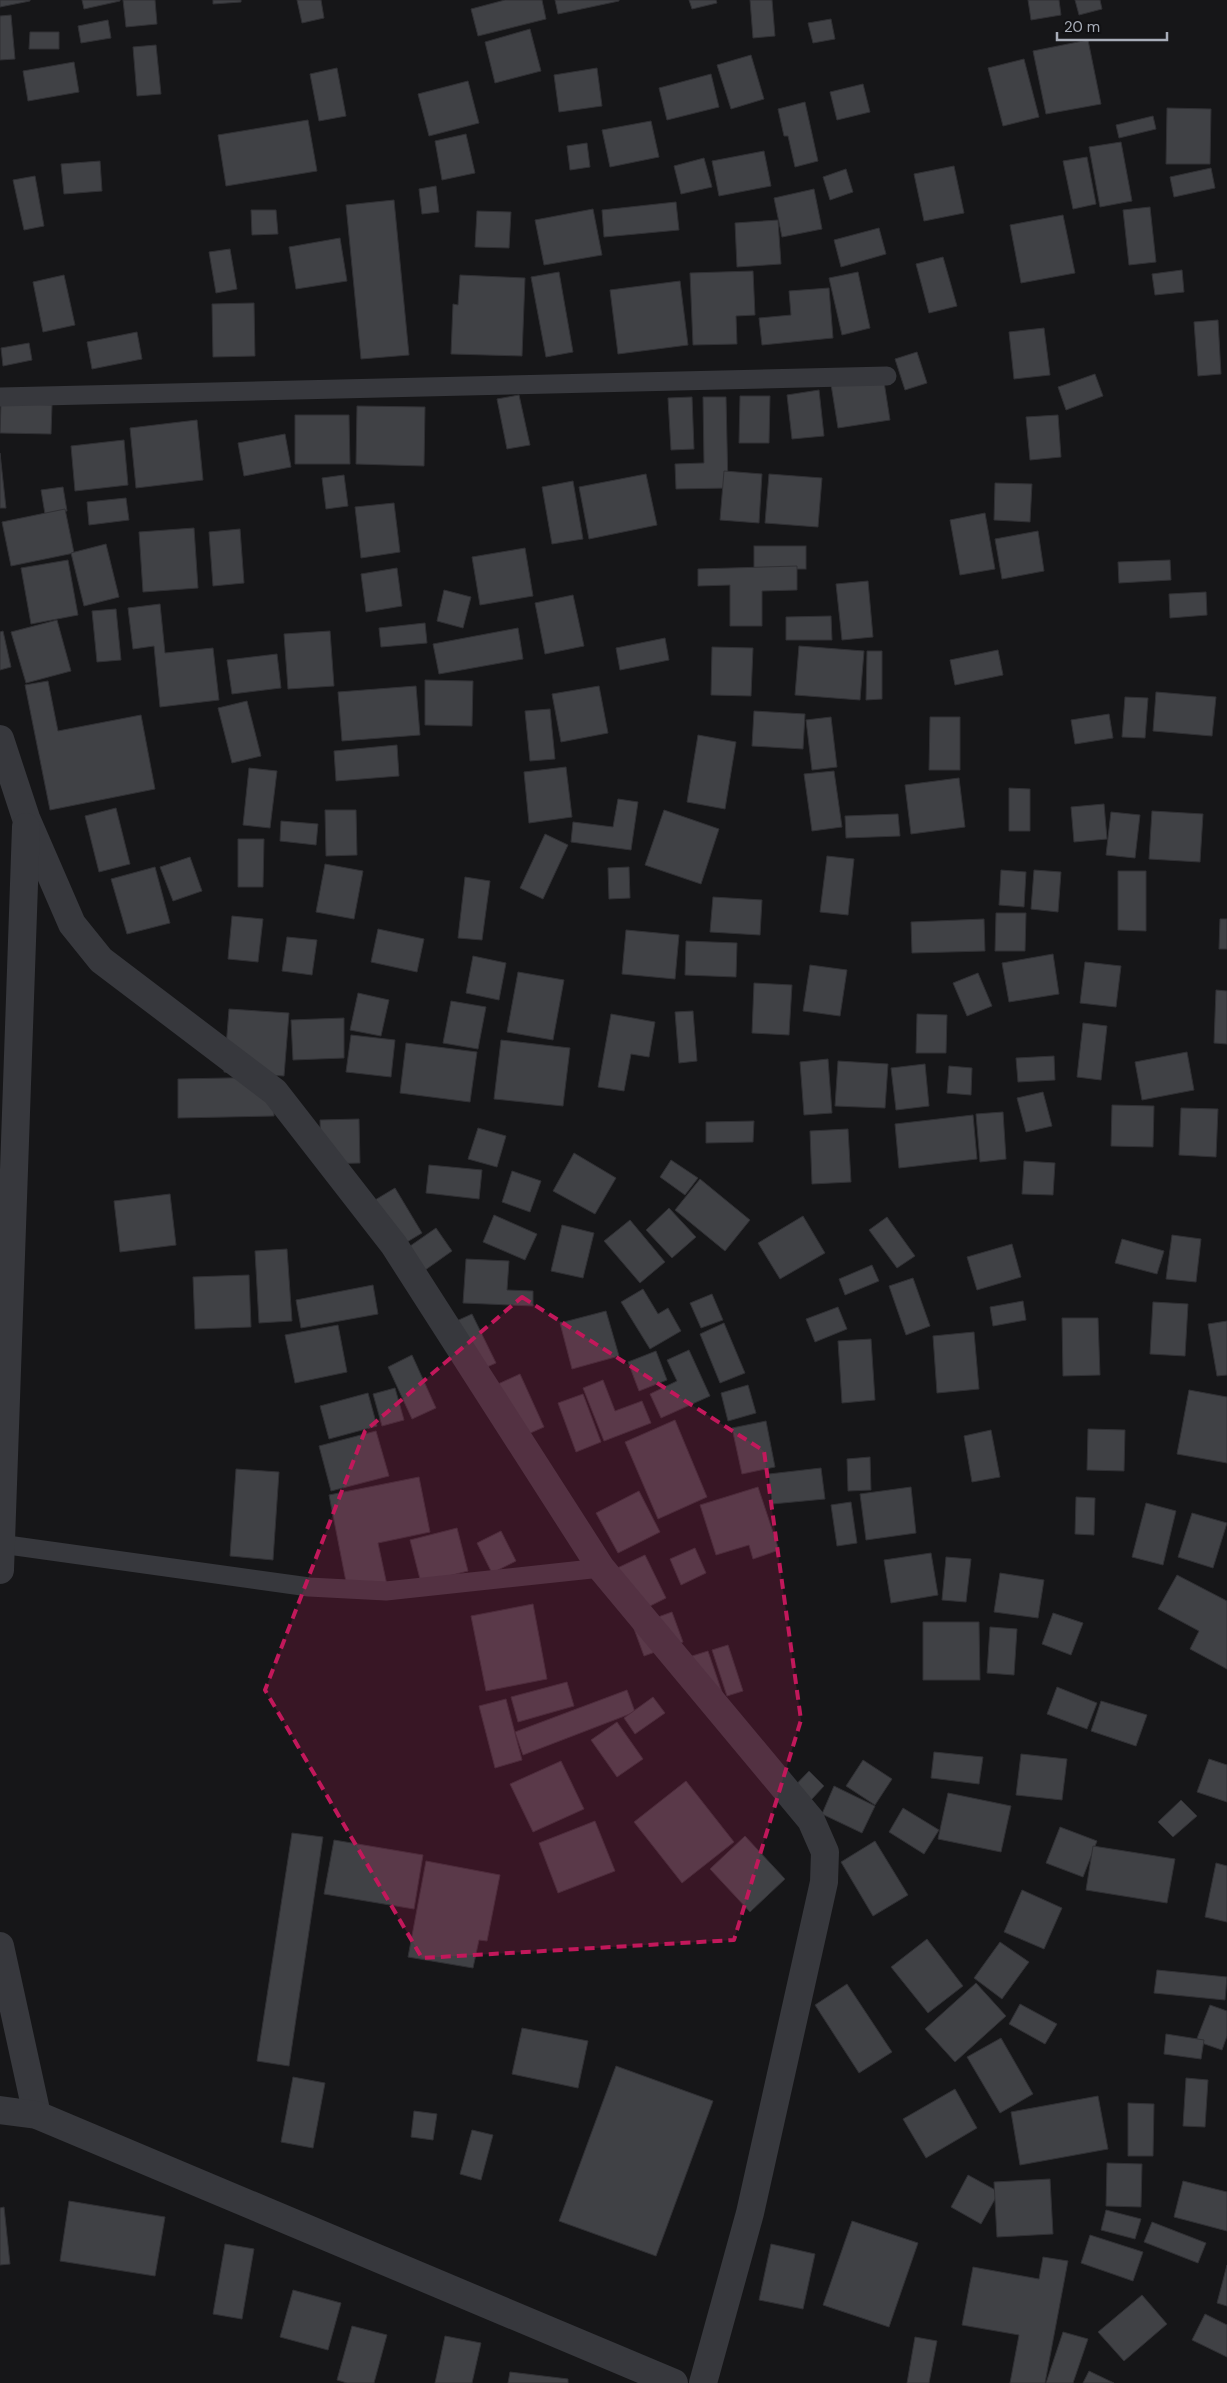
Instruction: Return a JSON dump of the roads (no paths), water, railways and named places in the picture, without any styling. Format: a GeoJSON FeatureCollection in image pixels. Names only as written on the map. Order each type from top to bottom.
{"type":"FeatureCollection","features":[{"type":"Feature","properties":{"kind":"street"},"geometry":{"type":"LineString","coordinates":[[0,739],[26,818],[72,924],[101,960],[275,1092],[394,1245],[601,1568],[811,1820],[825,1852],[824,1882],[750,2213],[703,2383]]}},
{"type":"Feature","properties":{"kind":"street"},"geometry":{"type":"LineString","coordinates":[[0,1570],[26,818]]}},
{"type":"Feature","properties":{"kind":"street"},"geometry":{"type":"LineString","coordinates":[[0,1946],[37,2114]]}},
{"type":"Feature","properties":{"kind":"street"},"geometry":{"type":"LineString","coordinates":[[0,2110],[37,2114],[674,2383]]}},
{"type":"Feature","properties":{"kind":"lane"},"geometry":{"type":"LineString","coordinates":[[0,398],[887,376]]}},
{"type":"Feature","properties":{"kind":"lane"},"geometry":{"type":"LineString","coordinates":[[0,1544],[309,1586],[386,1591],[601,1568]]}}]}
